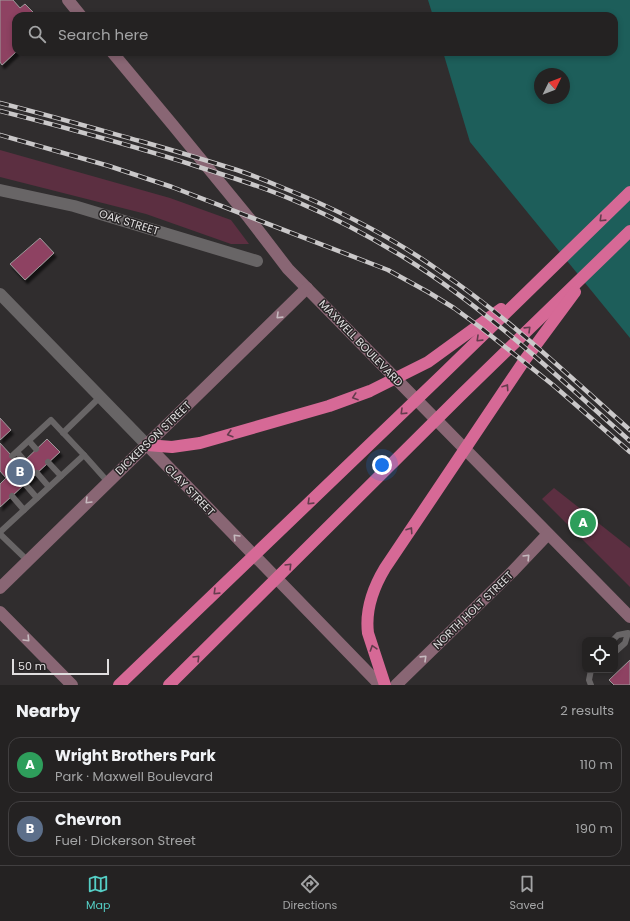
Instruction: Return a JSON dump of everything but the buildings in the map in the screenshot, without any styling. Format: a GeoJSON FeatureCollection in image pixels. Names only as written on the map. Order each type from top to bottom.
{"type":"FeatureCollection","features":[{"type":"Feature","properties":{"kind":"highway"},"geometry":{"type":"LineString","coordinates":[[119,685],[630,192]]}},
{"type":"Feature","properties":{"kind":"highway"},"geometry":{"type":"LineString","coordinates":[[169,685],[460,396],[630,231]]}},
{"type":"Feature","properties":{"kind":"highway"},"geometry":{"type":"LineString","coordinates":[[385,685],[367,626],[368,609],[372,593],[379,579],[524,361],[597,263]]}},
{"type":"Feature","properties":{"kind":"highway"},"geometry":{"type":"LineString","coordinates":[[146,445],[172,447],[200,443],[329,406],[370,391],[428,362],[536,283]]}},
{"type":"Feature","properties":{"kind":"main road"},"geometry":{"type":"LineString","coordinates":[[68,0],[78,12]]}},
{"type":"Feature","properties":{"kind":"main road","name":"MAXWELL BOULEVARD"},"geometry":{"type":"LineString","coordinates":[[115,56],[269,243],[288,269],[630,617]]}},
{"type":"Feature","properties":{"kind":"main road","name":"DICKERSON STREET"},"geometry":{"type":"LineString","coordinates":[[0,588],[307,288]]}},
{"type":"Feature","properties":{"kind":"main road","name":"CLAY STREET"},"geometry":{"type":"LineString","coordinates":[[146,445],[380,685]]}},
{"type":"Feature","properties":{"kind":"main road","name":"NORTH HOLT STREET"},"geometry":{"type":"LineString","coordinates":[[396,685],[512,572],[548,534]]}},
{"type":"Feature","properties":{"kind":"main road"},"geometry":{"type":"LineString","coordinates":[[0,612],[72,685]]}},
{"type":"Feature","properties":{"kind":"street","name":"OAK STREET"},"geometry":{"type":"LineString","coordinates":[[0,190],[74,206],[257,261]]}},
{"type":"Feature","properties":{"kind":"street","name":"CLAY STREET"},"geometry":{"type":"LineString","coordinates":[[0,294],[146,445]]}},
{"type":"Feature","properties":{"kind":"lane"},"geometry":{"type":"LineString","coordinates":[[63,433],[100,397]]}},
{"type":"Feature","properties":{"kind":"lane"},"geometry":{"type":"LineString","coordinates":[[24,460],[15,454],[51,420],[108,482]]}},
{"type":"Feature","properties":{"kind":"lane"},"geometry":{"type":"LineString","coordinates":[[29,441],[36,449]]}},
{"type":"Feature","properties":{"kind":"lane"},"geometry":{"type":"LineString","coordinates":[[28,561],[0,533],[84,455]]}},
{"type":"Feature","properties":{"kind":"lane"},"geometry":{"type":"LineString","coordinates":[[48,462],[61,476]]}},
{"type":"Feature","properties":{"kind":"lane"},"geometry":{"type":"LineString","coordinates":[[37,473],[49,487]]}},
{"type":"Feature","properties":{"kind":"lane"},"geometry":{"type":"LineString","coordinates":[[25,484],[37,498]]}},
{"type":"Feature","properties":{"kind":"lane"},"geometry":{"type":"LineString","coordinates":[[12,496],[24,510]]}},
{"type":"Feature","properties":{"kind":"lane"},"geometry":{"type":"LineString","coordinates":[[616,637],[618,635],[629,632]]}},
{"type":"Feature","properties":{"kind":"lane"},"geometry":{"type":"LineString","coordinates":[[618,650],[626,643],[629,632]]}},
{"type":"Feature","properties":{"kind":"lane"},"geometry":{"type":"LineString","coordinates":[[590,673],[589,680],[591,685]]}},
{"type":"Feature","properties":{"kind":"shaded area"},"geometry":{"type":"Polygon","coordinates":[[[0,150],[170,198],[231,220],[249,244],[231,244],[146,214],[0,177],[0,150]]]}},
{"type":"Feature","properties":{"kind":"shaded area"},"geometry":{"type":"Polygon","coordinates":[[[554,488],[630,548],[630,587],[542,499],[554,488]]]}},
{"type":"Feature","properties":{"kind":"water"},"geometry":{"type":"Polygon","coordinates":[[[428,0],[630,0],[630,338],[470,142],[444,56],[618,56],[618,12],[432,12],[428,0]]]}},
{"type":"Feature","properties":{"kind":"railway"},"geometry":{"type":"LineString","coordinates":[[0,103],[140,141],[237,170],[343,214],[422,259],[491,308],[630,430]]}},
{"type":"Feature","properties":{"kind":"railway"},"geometry":{"type":"LineString","coordinates":[[0,111],[175,159],[290,199],[354,229],[405,258],[465,299],[549,368],[630,441]]}},
{"type":"Feature","properties":{"kind":"railway"},"geometry":{"type":"LineString","coordinates":[[0,135],[109,166],[172,187],[388,270],[454,308],[480,327],[553,385],[630,452]]}},
{"type":"Feature","properties":{"kind":"place","name":"Chevron"},"geometry":{"type":"Point","coordinates":[20,472]}},
{"type":"Feature","properties":{"kind":"place","name":"Wright Brothers Park"},"geometry":{"type":"Point","coordinates":[583,523]}}]}
